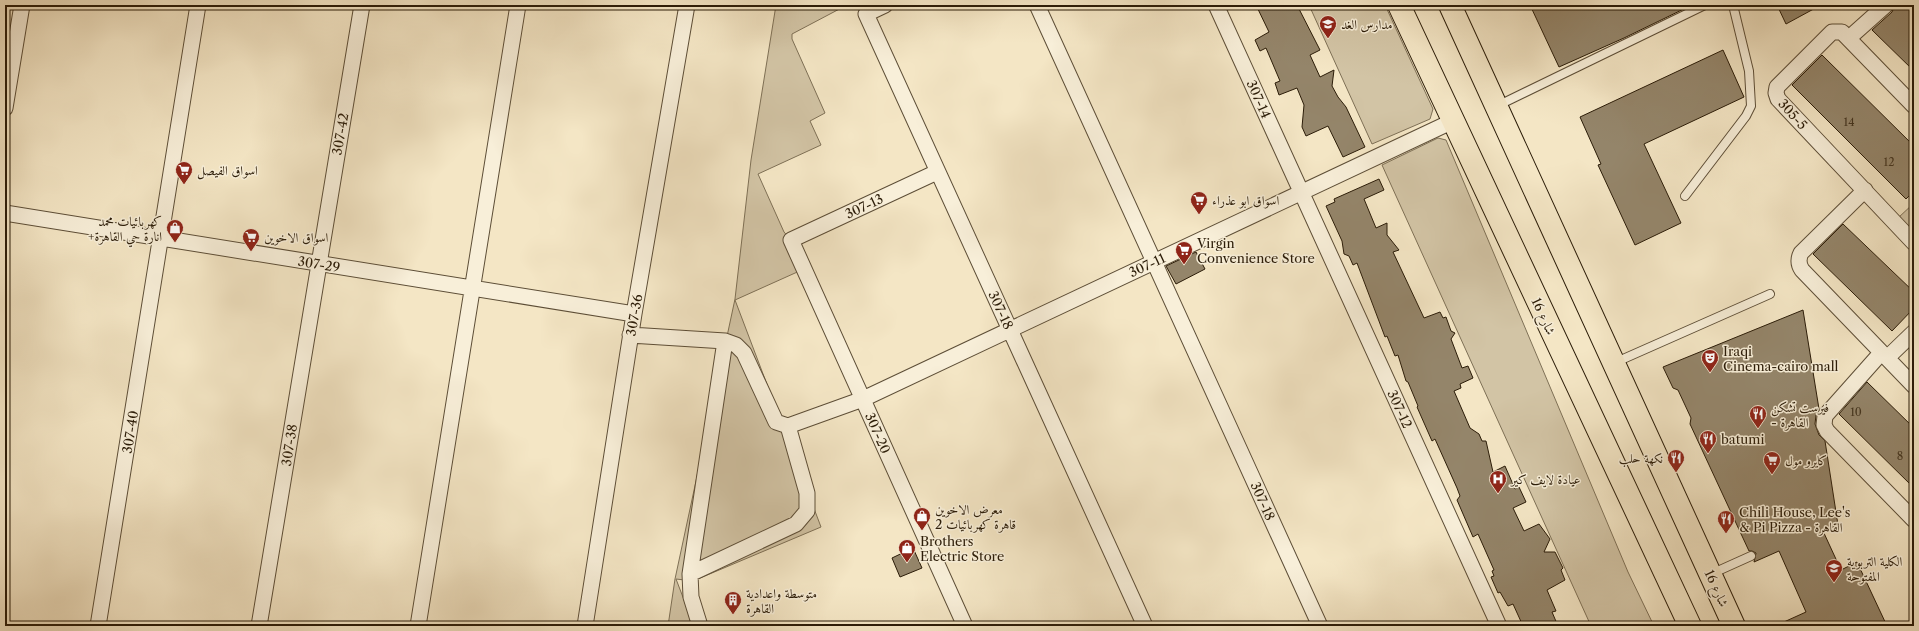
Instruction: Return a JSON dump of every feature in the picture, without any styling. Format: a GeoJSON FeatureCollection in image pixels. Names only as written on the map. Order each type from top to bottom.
{"type":"FeatureCollection","features":[{"type":"Feature","properties":{"kind":"main road","name":"شارع 16"},"geometry":{"type":"LineString","coordinates":[[1399,5],[1690,626]]}},
{"type":"Feature","properties":{"kind":"main road","name":"شارع 16"},"geometry":{"type":"LineString","coordinates":[[1450,5],[1734,626]]}},
{"type":"Feature","properties":{"kind":"street"},"geometry":{"type":"LineString","coordinates":[[6,100],[22,5]]}},
{"type":"Feature","properties":{"kind":"street"},"geometry":{"type":"LineString","coordinates":[[161,238],[198,5]]}},
{"type":"Feature","properties":{"kind":"street","name":"307-42"},"geometry":{"type":"LineString","coordinates":[[318,264],[362,5]]}},
{"type":"Feature","properties":{"kind":"street"},"geometry":{"type":"LineString","coordinates":[[418,626],[518,5]]}},
{"type":"Feature","properties":{"kind":"street","name":"307-36"},"geometry":{"type":"LineString","coordinates":[[585,626],[630,335],[687,5]]}},
{"type":"Feature","properties":{"kind":"street","name":"307-18"},"geometry":{"type":"LineString","coordinates":[[885,5],[862,9],[1145,626]]}},
{"type":"Feature","properties":{"kind":"street","name":"307-18"},"geometry":{"type":"LineString","coordinates":[[1037,5],[1320,626]]}},
{"type":"Feature","properties":{"kind":"street","name":"307-14"},"geometry":{"type":"LineString","coordinates":[[1216,5],[1301,192]]}},
{"type":"Feature","properties":{"kind":"street"},"geometry":{"type":"LineString","coordinates":[[1849,38],[1886,5]]}},
{"type":"Feature","properties":{"kind":"street","name":"305-5"},"geometry":{"type":"LineString","coordinates":[[1914,106],[1842,32],[1832,32],[1777,87],[1776,93],[1778,99],[1914,243]]}},
{"type":"Feature","properties":{"kind":"street","name":"307-11"},"geometry":{"type":"LineString","coordinates":[[788,426],[863,399],[1453,121]]}},
{"type":"Feature","properties":{"kind":"street","name":"307-13"},"geometry":{"type":"LineString","coordinates":[[791,240],[937,172]]}},
{"type":"Feature","properties":{"kind":"street"},"geometry":{"type":"LineString","coordinates":[[1865,190],[1801,253],[1799,262],[1802,270],[1914,386]]}},
{"type":"Feature","properties":{"kind":"street","name":"307-12"},"geometry":{"type":"LineString","coordinates":[[1301,192],[1499,626]]}},
{"type":"Feature","properties":{"kind":"street","name":"307-29"},"geometry":{"type":"LineString","coordinates":[[5,213],[634,314]]}},
{"type":"Feature","properties":{"kind":"street","name":"307-40"},"geometry":{"type":"LineString","coordinates":[[98,626],[161,238]]}},
{"type":"Feature","properties":{"kind":"street","name":"307-20"},"geometry":{"type":"LineString","coordinates":[[791,240],[965,626]]}},
{"type":"Feature","properties":{"kind":"street","name":"307-38"},"geometry":{"type":"LineString","coordinates":[[259,626],[318,264]]}},
{"type":"Feature","properties":{"kind":"street"},"geometry":{"type":"LineString","coordinates":[[1914,332],[1884,356],[1825,416],[1824,425],[1827,431],[1914,520]]}},
{"type":"Feature","properties":{"kind":"street"},"geometry":{"type":"LineString","coordinates":[[630,335],[725,341],[736,345],[744,353],[776,422],[788,426],[807,493],[807,511],[796,524],[690,574]]}},
{"type":"Feature","properties":{"kind":"street"},"geometry":{"type":"LineString","coordinates":[[700,626],[691,597],[690,574],[725,341]]}},
{"type":"Feature","properties":{"kind":"lane"},"geometry":{"type":"LineString","coordinates":[[1496,107],[1705,5]]}},
{"type":"Feature","properties":{"kind":"lane"},"geometry":{"type":"LineString","coordinates":[[1685,196],[1746,116],[1751,106],[1749,71],[1733,5]]}},
{"type":"Feature","properties":{"kind":"lane"},"geometry":{"type":"LineString","coordinates":[[1614,363],[1770,294]]}},
{"type":"Feature","properties":{"kind":"lane"},"geometry":{"type":"LineString","coordinates":[[1710,574],[1751,556]]}},
{"type":"Feature","properties":{"kind":"shaded area"},"geometry":{"type":"Polygon","coordinates":[[[776,5],[847,5],[792,34],[792,39],[825,113],[810,121],[821,145],[758,174],[784,232],[791,240],[804,269],[735,300],[821,527],[693,581],[676,579],[694,626],[668,626],[675,579],[735,299],[751,160],[776,5]]]}},
{"type":"Feature","properties":{"kind":"shaded area"},"geometry":{"type":"Polygon","coordinates":[[[1309,5],[1385,5],[1433,109],[1430,119],[1372,144],[1309,5]]]}},
{"type":"Feature","properties":{"kind":"shaded area"},"geometry":{"type":"Polygon","coordinates":[[[1438,138],[1446,140],[1628,572],[1654,626],[1591,626],[1382,165],[1438,138]]]}},
{"type":"Feature","properties":{"kind":"shaded area"},"geometry":{"type":"Polygon","coordinates":[[[1914,203],[1914,234],[1898,218],[1914,203]]]}},
{"type":"Feature","properties":{"kind":"building"},"geometry":{"type":"Polygon","coordinates":[[[1256,5],[1297,5],[1320,50],[1310,55],[1320,77],[1334,70],[1332,86],[1346,107],[1365,147],[1343,157],[1328,126],[1306,136],[1302,127],[1304,105],[1297,88],[1279,95],[1275,83],[1280,81],[1266,48],[1260,51],[1255,40],[1269,32],[1256,5]]]}},
{"type":"Feature","properties":{"kind":"building"},"geometry":{"type":"Polygon","coordinates":[[[1530,5],[1692,5],[1559,67],[1530,5]]]}},
{"type":"Feature","properties":{"kind":"building"},"geometry":{"type":"Polygon","coordinates":[[[1777,5],[1821,5],[1786,24],[1777,5]]]}},
{"type":"Feature","properties":{"kind":"building"},"geometry":{"type":"Polygon","coordinates":[[[1895,5],[1908,5],[1914,11],[1914,71],[1872,30],[1892,12],[1895,5]]]}},
{"type":"Feature","properties":{"kind":"building"},"geometry":{"type":"Polygon","coordinates":[[[1723,50],[1744,97],[1644,144],[1681,223],[1635,245],[1598,165],[1601,164],[1580,117],[1723,50]]]}},
{"type":"Feature","properties":{"kind":"building"},"geometry":{"type":"Polygon","coordinates":[[[1822,55],[1914,146],[1914,191],[1906,199],[1792,85],[1822,55]]]}},
{"type":"Feature","properties":{"kind":"building"},"geometry":{"type":"Polygon","coordinates":[[[1379,179],[1384,190],[1364,199],[1376,228],[1387,223],[1387,235],[1399,250],[1393,252],[1424,318],[1440,312],[1443,318],[1446,317],[1451,331],[1455,333],[1451,339],[1462,368],[1468,366],[1473,378],[1460,384],[1461,388],[1454,391],[1470,428],[1479,434],[1482,441],[1486,441],[1493,472],[1505,466],[1515,489],[1519,487],[1526,502],[1513,508],[1524,531],[1539,524],[1550,539],[1544,552],[1555,552],[1563,568],[1561,570],[1565,580],[1547,590],[1556,611],[1552,612],[1558,626],[1523,626],[1513,604],[1508,606],[1500,592],[1498,593],[1491,577],[1494,576],[1492,571],[1494,570],[1478,534],[1473,537],[1457,500],[1460,496],[1457,488],[1435,439],[1432,441],[1408,382],[1406,381],[1398,355],[1395,356],[1387,336],[1385,337],[1357,263],[1353,265],[1349,256],[1344,254],[1342,241],[1326,206],[1335,202],[1334,199],[1379,179]]]}},
{"type":"Feature","properties":{"kind":"building"},"geometry":{"type":"Polygon","coordinates":[[[1843,224],[1914,292],[1914,308],[1892,331],[1813,254],[1843,224]]]}},
{"type":"Feature","properties":{"kind":"building"},"geometry":{"type":"Polygon","coordinates":[[[1196,252],[1205,269],[1176,284],[1166,266],[1196,252]]]}},
{"type":"Feature","properties":{"kind":"building","name":"كايرو مول"},"geometry":{"type":"Polygon","coordinates":[[[1803,310],[1819,409],[1816,415],[1815,424],[1819,435],[1825,441],[1838,525],[1823,531],[1841,570],[1857,562],[1887,626],[1775,626],[1806,612],[1779,551],[1754,562],[1756,553],[1749,551],[1690,424],[1691,418],[1678,390],[1673,388],[1663,367],[1803,310]]]}},
{"type":"Feature","properties":{"kind":"building"},"geometry":{"type":"Polygon","coordinates":[[[1867,382],[1914,428],[1914,488],[1839,414],[1867,382]]]}},
{"type":"Feature","properties":{"kind":"building","name":"Brothers Electric Store"},"geometry":{"type":"Polygon","coordinates":[[[913,548],[922,568],[900,577],[892,558],[913,548]]]}},
{"type":"Feature","properties":{"kind":"place","name":"مدارس الغد"},"geometry":{"type":"Point","coordinates":[1328,39]}},
{"type":"Feature","properties":{"kind":"place","name":"اسواق الفيصل"},"geometry":{"type":"Point","coordinates":[184,185]}},
{"type":"Feature","properties":{"kind":"place","name":"اسواق ابو عذراء"},"geometry":{"type":"Point","coordinates":[1199,215]}},
{"type":"Feature","properties":{"kind":"place","name":"كهربائيات محمد +انارة حي القاهرة"},"geometry":{"type":"Point","coordinates":[175,243]}},
{"type":"Feature","properties":{"kind":"place","name":"اسواق الاخوين"},"geometry":{"type":"Point","coordinates":[251,252]}},
{"type":"Feature","properties":{"kind":"place","name":"Virgin Convenience Store"},"geometry":{"type":"Point","coordinates":[1184,265]}},
{"type":"Feature","properties":{"kind":"place","name":"Iraqi Cinema-cairo mall"},"geometry":{"type":"Point","coordinates":[1710,373]}},
{"type":"Feature","properties":{"kind":"place","name":"فيرست تشكن - القاهرة"},"geometry":{"type":"Point","coordinates":[1758,429]}},
{"type":"Feature","properties":{"kind":"place","name":"batumi"},"geometry":{"type":"Point","coordinates":[1708,454]}},
{"type":"Feature","properties":{"kind":"place","name":"نكهة حلب"},"geometry":{"type":"Point","coordinates":[1676,473]}},
{"type":"Feature","properties":{"kind":"place","name":"كايرو مول"},"geometry":{"type":"Point","coordinates":[1772,475]}},
{"type":"Feature","properties":{"kind":"place","name":"عيادة لايف كير"},"geometry":{"type":"Point","coordinates":[1498,494]}},
{"type":"Feature","properties":{"kind":"place","name":"معرض الاخوين قاهرة كهربائيات 2"},"geometry":{"type":"Point","coordinates":[922,531]}},
{"type":"Feature","properties":{"kind":"place","name":"Chili House, Lee's & Pi Pizza - القاهرة"},"geometry":{"type":"Point","coordinates":[1726,534]}},
{"type":"Feature","properties":{"kind":"place","name":"Brothers Electric Store"},"geometry":{"type":"Point","coordinates":[907,563]}},
{"type":"Feature","properties":{"kind":"place","name":"الكلية التربوية المفتوحة"},"geometry":{"type":"Point","coordinates":[1834,583]}},
{"type":"Feature","properties":{"kind":"place","name":"متوسطة واعدادية القاهرة"},"geometry":{"type":"Point","coordinates":[733,615]}}]}
